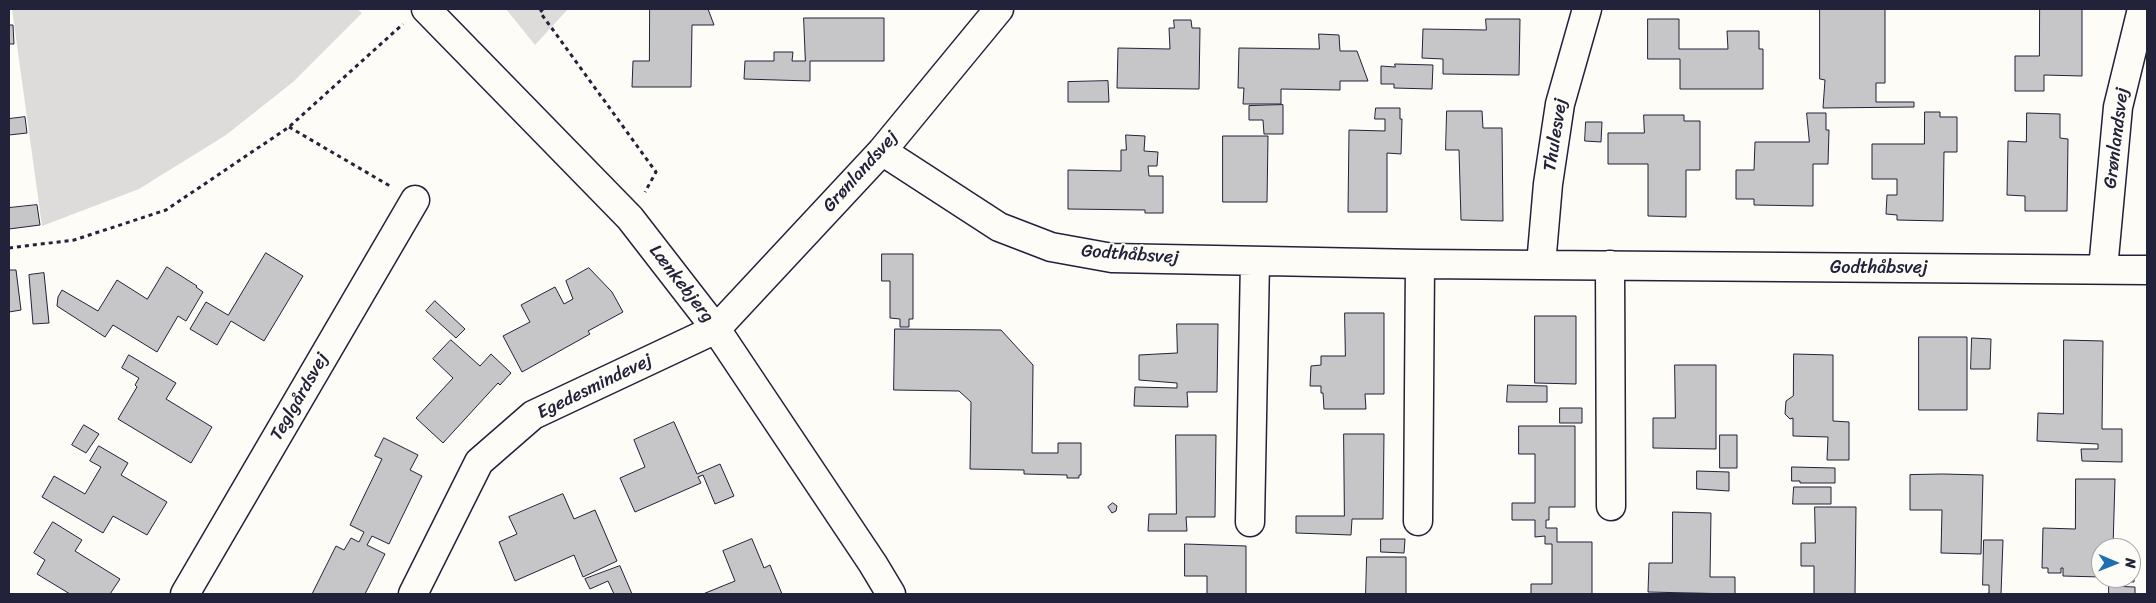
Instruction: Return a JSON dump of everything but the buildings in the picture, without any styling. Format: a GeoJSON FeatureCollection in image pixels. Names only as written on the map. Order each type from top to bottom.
{"type":"FeatureCollection","features":[{"type":"Feature","properties":{"kind":"street","name":"Grønlandsvej"},"geometry":{"type":"LineString","coordinates":[[716,329],[882,151],[999,9]]}},
{"type":"Feature","properties":{"kind":"street","name":"Thulesvej"},"geometry":{"type":"LineString","coordinates":[[1541,265],[1548,184],[1560,104],[1587,9]]}},
{"type":"Feature","properties":{"kind":"street","name":"Grønlandsvej"},"geometry":{"type":"LineString","coordinates":[[2103,269],[2118,107],[2142,9]]}},
{"type":"Feature","properties":{"kind":"street","name":"Lænkebjerg"},"geometry":{"type":"LineString","coordinates":[[416,15],[630,218],[716,329],[891,594]]}},
{"type":"Feature","properties":{"kind":"street","name":"Godthåbsvej"},"geometry":{"type":"LineString","coordinates":[[882,151],[998,227],[1051,248],[1112,258],[1420,264],[1866,269],[2000,267],[2147,270]]}},
{"type":"Feature","properties":{"kind":"street","name":"Teglgårdsvej"},"geometry":{"type":"LineString","coordinates":[[185,594],[414,200]]}},
{"type":"Feature","properties":{"kind":"street"},"geometry":{"type":"LineString","coordinates":[[1250,522],[1255,262]]}},
{"type":"Feature","properties":{"kind":"street"},"geometry":{"type":"LineString","coordinates":[[1418,521],[1420,264]]}},
{"type":"Feature","properties":{"kind":"street"},"geometry":{"type":"LineString","coordinates":[[1610,265],[1611,506]]}},
{"type":"Feature","properties":{"kind":"street","name":"Egedesmindevej"},"geometry":{"type":"LineString","coordinates":[[414,594],[479,462],[533,415],[716,329]]}},
{"type":"Feature","properties":{"kind":"path"},"geometry":{"type":"LineString","coordinates":[[543,9],[540,12],[656,172],[630,218]]}},
{"type":"Feature","properties":{"kind":"path"},"geometry":{"type":"LineString","coordinates":[[9,248],[74,240],[166,210],[289,127],[416,15]]}},
{"type":"Feature","properties":{"kind":"path"},"geometry":{"type":"LineString","coordinates":[[289,127],[414,200]]}},
{"type":"Feature","properties":{"kind":"shaded area"},"geometry":{"type":"Polygon","coordinates":[[[12,9],[357,9],[362,13],[293,82],[226,135],[139,189],[42,226],[12,9]]]}},
{"type":"Feature","properties":{"kind":"shaded area"},"geometry":{"type":"Polygon","coordinates":[[[506,9],[568,9],[535,45],[506,9]]]}}]}
